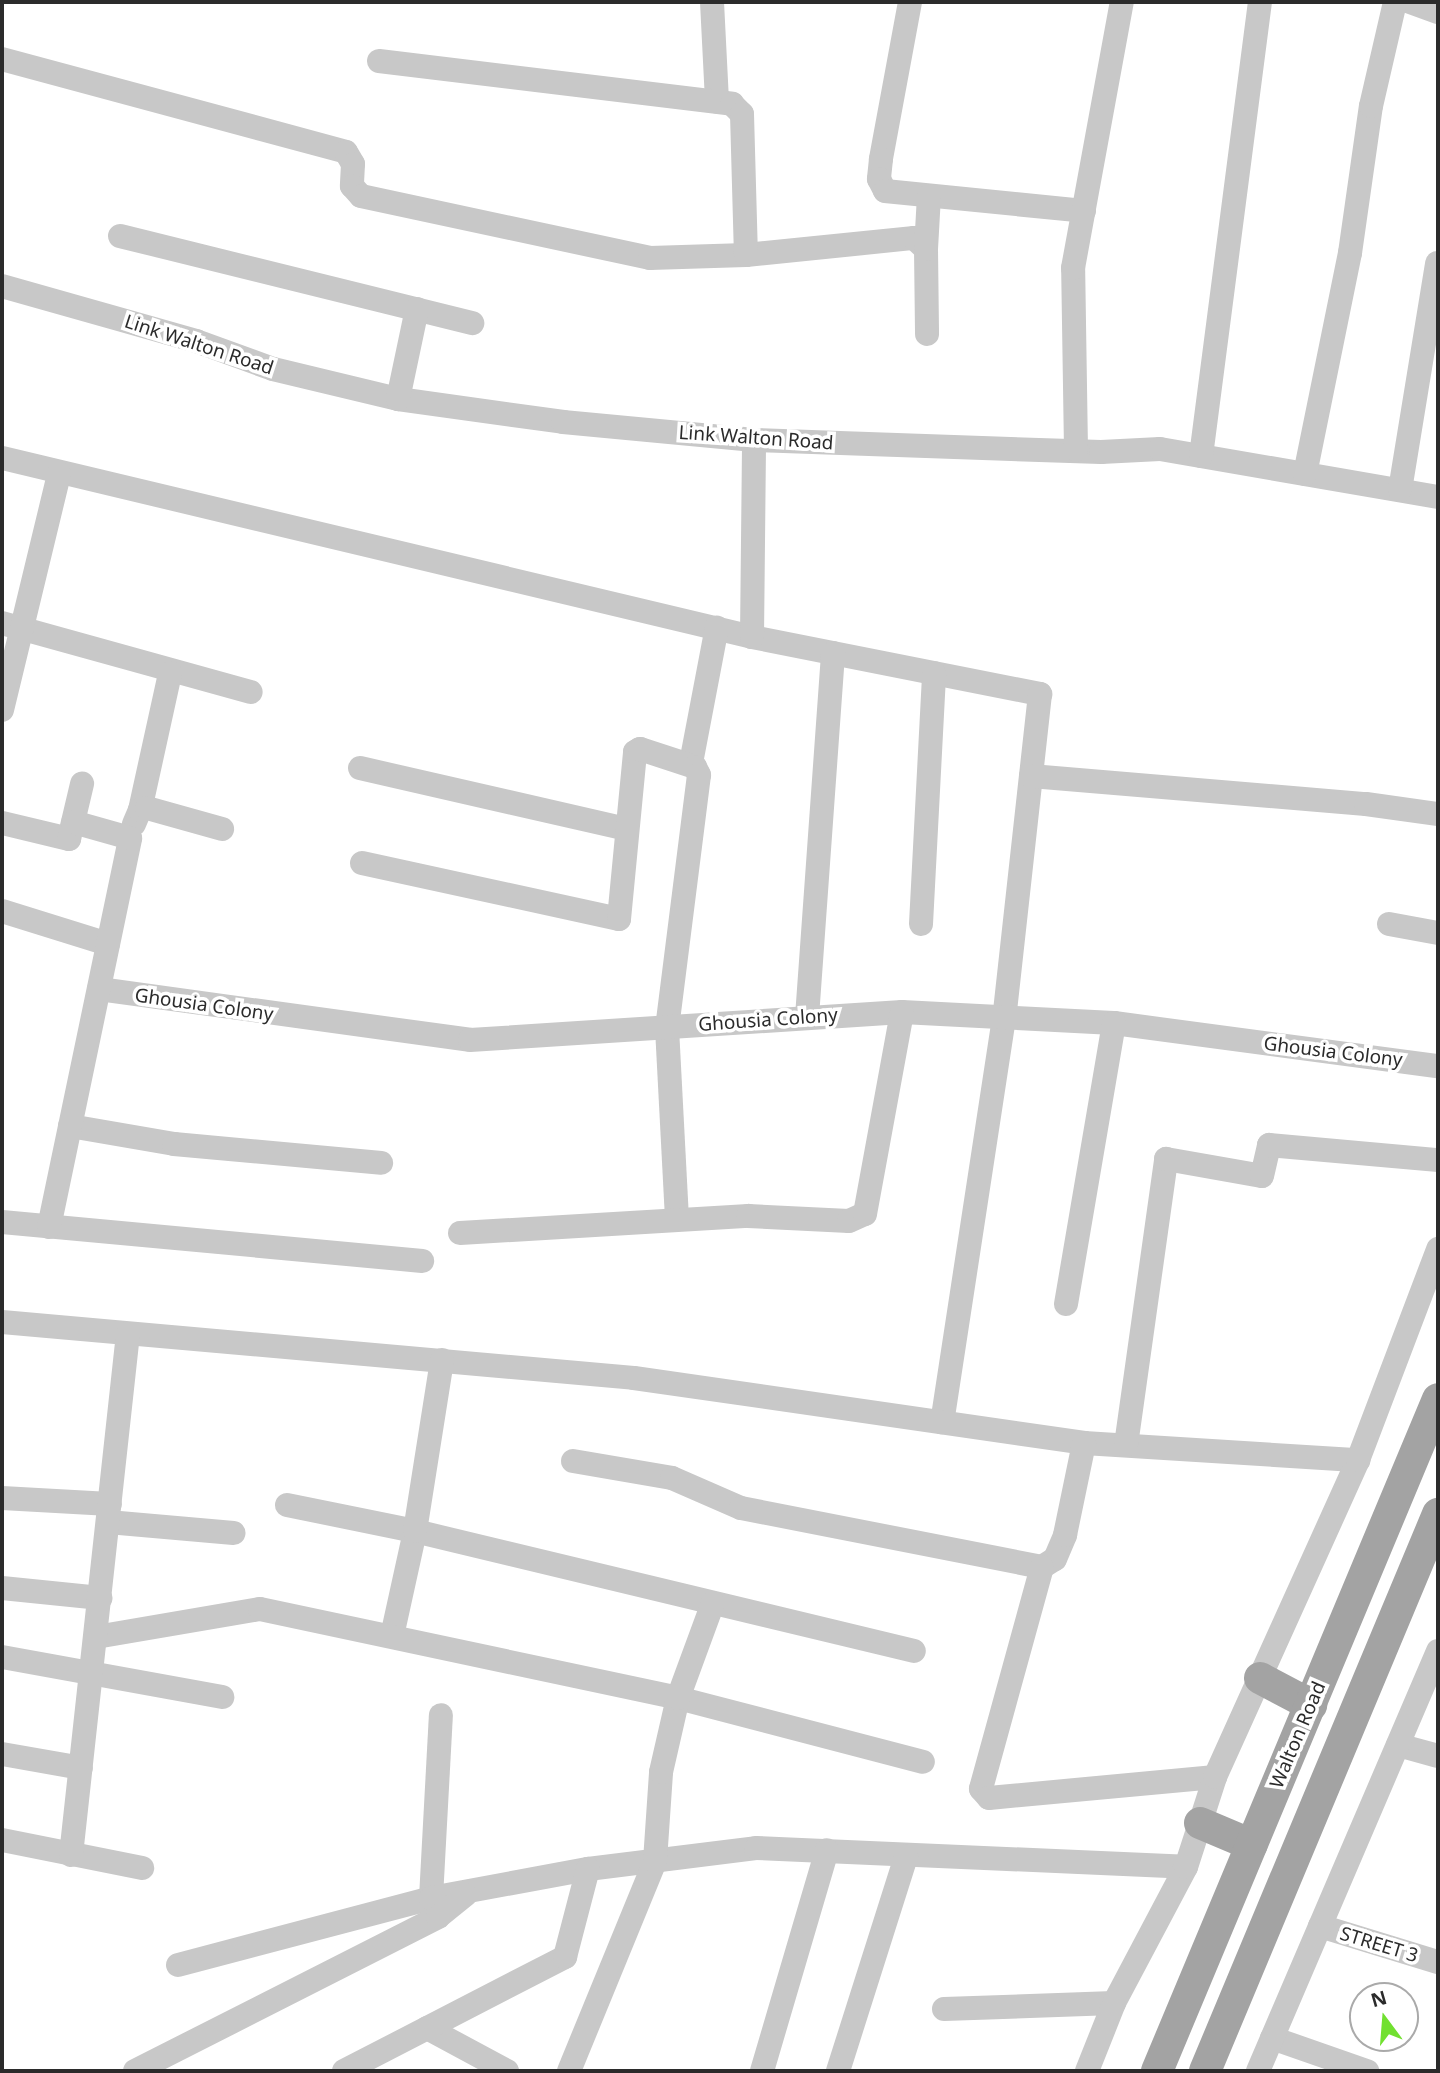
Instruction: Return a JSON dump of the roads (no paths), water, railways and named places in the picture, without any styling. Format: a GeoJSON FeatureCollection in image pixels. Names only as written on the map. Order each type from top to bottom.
{"type":"FeatureCollection","features":[{"type":"Feature","properties":{"kind":"main road","name":"Walton Road"},"geometry":{"type":"LineString","coordinates":[[1157,2071],[1438,1399]]}},
{"type":"Feature","properties":{"kind":"main road"},"geometry":{"type":"LineString","coordinates":[[1205,2071],[1438,1514]]}},
{"type":"Feature","properties":{"kind":"main road"},"geometry":{"type":"LineString","coordinates":[[1260,1678],[1311,1705]]}},
{"type":"Feature","properties":{"kind":"main road"},"geometry":{"type":"LineString","coordinates":[[1200,1823],[1252,1845]]}},
{"type":"Feature","properties":{"kind":"street"},"geometry":{"type":"LineString","coordinates":[[712,2],[717,102]]}},
{"type":"Feature","properties":{"kind":"street"},"geometry":{"type":"LineString","coordinates":[[911,2],[879,179],[885,191],[1084,211]]}},
{"type":"Feature","properties":{"kind":"street"},"geometry":{"type":"LineString","coordinates":[[1076,450],[1073,268],[1122,2]]}},
{"type":"Feature","properties":{"kind":"street"},"geometry":{"type":"LineString","coordinates":[[1201,456],[1260,2]]}},
{"type":"Feature","properties":{"kind":"street"},"geometry":{"type":"LineString","coordinates":[[1305,474],[1350,253],[1371,106],[1395,2]]}},
{"type":"Feature","properties":{"kind":"street"},"geometry":{"type":"LineString","coordinates":[[1410,2],[1438,12]]}},
{"type":"Feature","properties":{"kind":"street"},"geometry":{"type":"LineString","coordinates":[[2,59],[346,152],[353,164],[352,186],[361,196],[650,258],[746,255],[914,238],[926,249]]}},
{"type":"Feature","properties":{"kind":"street"},"geometry":{"type":"LineString","coordinates":[[379,61],[732,104],[742,114],[746,255]]}},
{"type":"Feature","properties":{"kind":"street"},"geometry":{"type":"LineString","coordinates":[[927,334],[926,249],[929,195]]}},
{"type":"Feature","properties":{"kind":"street"},"geometry":{"type":"LineString","coordinates":[[120,236],[472,323]]}},
{"type":"Feature","properties":{"kind":"street"},"geometry":{"type":"LineString","coordinates":[[1400,490],[1437,263]]}},
{"type":"Feature","properties":{"kind":"street","name":"Link Walton Road"},"geometry":{"type":"LineString","coordinates":[[2,286],[196,341],[273,369],[398,399],[563,422],[754,440],[1076,450],[1160,449],[1438,497]]}},
{"type":"Feature","properties":{"kind":"street"},"geometry":{"type":"LineString","coordinates":[[398,399],[417,309]]}},
{"type":"Feature","properties":{"kind":"street"},"geometry":{"type":"LineString","coordinates":[[752,637],[754,440]]}},
{"type":"Feature","properties":{"kind":"street"},"geometry":{"type":"LineString","coordinates":[[2,458],[59,474],[752,637],[1040,694],[1004,1018],[942,1422]]}},
{"type":"Feature","properties":{"kind":"street"},"geometry":{"type":"LineString","coordinates":[[2,710],[13,626],[59,474]]}},
{"type":"Feature","properties":{"kind":"street"},"geometry":{"type":"LineString","coordinates":[[13,626],[170,673],[251,692]]}},
{"type":"Feature","properties":{"kind":"street"},"geometry":{"type":"LineString","coordinates":[[691,763],[717,627]]}},
{"type":"Feature","properties":{"kind":"street"},"geometry":{"type":"LineString","coordinates":[[807,1017],[833,653]]}},
{"type":"Feature","properties":{"kind":"street"},"geometry":{"type":"LineString","coordinates":[[50,1227],[130,838],[140,810],[170,673]]}},
{"type":"Feature","properties":{"kind":"street"},"geometry":{"type":"LineString","coordinates":[[921,924],[934,673]]}},
{"type":"Feature","properties":{"kind":"street"},"geometry":{"type":"LineString","coordinates":[[362,863],[620,919],[635,752],[640,749],[691,763],[699,775],[667,1028],[677,1219]]}},
{"type":"Feature","properties":{"kind":"street"},"geometry":{"type":"LineString","coordinates":[[360,768],[627,829]]}},
{"type":"Feature","properties":{"kind":"street"},"geometry":{"type":"LineString","coordinates":[[1031,776],[1366,804],[1438,814]]}},
{"type":"Feature","properties":{"kind":"street"},"geometry":{"type":"LineString","coordinates":[[2,823],[69,839],[82,785]]}},
{"type":"Feature","properties":{"kind":"street"},"geometry":{"type":"LineString","coordinates":[[140,810],[147,808],[222,829]]}},
{"type":"Feature","properties":{"kind":"street"},"geometry":{"type":"LineString","coordinates":[[73,822],[130,838]]}},
{"type":"Feature","properties":{"kind":"street"},"geometry":{"type":"LineString","coordinates":[[2,911],[108,944]]}},
{"type":"Feature","properties":{"kind":"street"},"geometry":{"type":"LineString","coordinates":[[1389,924],[1438,933]]}},
{"type":"Feature","properties":{"kind":"street","name":"Ghousia Colony"},"geometry":{"type":"LineString","coordinates":[[99,989],[470,1040],[902,1012],[1114,1023],[1438,1066]]}},
{"type":"Feature","properties":{"kind":"street"},"geometry":{"type":"LineString","coordinates":[[460,1233],[677,1219],[849,1221],[866,1214],[902,1012]]}},
{"type":"Feature","properties":{"kind":"street"},"geometry":{"type":"LineString","coordinates":[[1066,1304],[1114,1023]]}},
{"type":"Feature","properties":{"kind":"street"},"geometry":{"type":"LineString","coordinates":[[70,1126],[174,1144],[381,1163]]}},
{"type":"Feature","properties":{"kind":"street"},"geometry":{"type":"LineString","coordinates":[[1126,1445],[1166,1159],[1262,1176],[1269,1145],[1438,1160]]}},
{"type":"Feature","properties":{"kind":"street"},"geometry":{"type":"LineString","coordinates":[[2,1222],[422,1261]]}},
{"type":"Feature","properties":{"kind":"street"},"geometry":{"type":"LineString","coordinates":[[1087,2071],[1114,2003],[1186,1867],[1215,1777],[1358,1461],[1438,1249]]}},
{"type":"Feature","properties":{"kind":"street"},"geometry":{"type":"LineString","coordinates":[[2,1322],[635,1378],[1084,1443],[1358,1461]]}},
{"type":"Feature","properties":{"kind":"street"},"geometry":{"type":"LineString","coordinates":[[71,1855],[128,1334]]}},
{"type":"Feature","properties":{"kind":"street"},"geometry":{"type":"LineString","coordinates":[[392,1636],[415,1531],[442,1360]]}},
{"type":"Feature","properties":{"kind":"street"},"geometry":{"type":"LineString","coordinates":[[573,1461],[672,1478],[741,1508],[1042,1566],[1055,1559],[1061,1548],[1084,1443]]}},
{"type":"Feature","properties":{"kind":"street"},"geometry":{"type":"LineString","coordinates":[[2,1498],[234,1534]]}},
{"type":"Feature","properties":{"kind":"street"},"geometry":{"type":"LineString","coordinates":[[286,1505],[415,1531],[914,1651]]}},
{"type":"Feature","properties":{"kind":"street"},"geometry":{"type":"LineString","coordinates":[[1042,1566],[981,1789],[989,1798],[1215,1777]]}},
{"type":"Feature","properties":{"kind":"street"},"geometry":{"type":"LineString","coordinates":[[2,1588],[100,1598]]}},
{"type":"Feature","properties":{"kind":"street"},"geometry":{"type":"LineString","coordinates":[[569,2071],[655,1861],[661,1772],[678,1698],[713,1603]]}},
{"type":"Feature","properties":{"kind":"street"},"geometry":{"type":"LineString","coordinates":[[96,1637],[260,1609],[678,1698],[923,1762]]}},
{"type":"Feature","properties":{"kind":"street"},"geometry":{"type":"LineString","coordinates":[[2,1657],[222,1696]]}},
{"type":"Feature","properties":{"kind":"street"},"geometry":{"type":"LineString","coordinates":[[1258,2071],[1398,1745],[1435,1666]]}},
{"type":"Feature","properties":{"kind":"street"},"geometry":{"type":"LineString","coordinates":[[431,1899],[441,1715]]}},
{"type":"Feature","properties":{"kind":"street"},"geometry":{"type":"LineString","coordinates":[[1398,1745],[1438,1756]]}},
{"type":"Feature","properties":{"kind":"street"},"geometry":{"type":"LineString","coordinates":[[2,1754],[81,1768]]}},
{"type":"Feature","properties":{"kind":"street"},"geometry":{"type":"LineString","coordinates":[[2,1840],[142,1868]]}},
{"type":"Feature","properties":{"kind":"street"},"geometry":{"type":"LineString","coordinates":[[178,1965],[431,1899],[588,1869],[756,1849],[1186,1867]]}},
{"type":"Feature","properties":{"kind":"street"},"geometry":{"type":"LineString","coordinates":[[762,2071],[827,1850]]}},
{"type":"Feature","properties":{"kind":"street"},"geometry":{"type":"LineString","coordinates":[[838,2071],[906,1856]]}},
{"type":"Feature","properties":{"kind":"street"},"geometry":{"type":"LineString","coordinates":[[344,2071],[565,1957],[588,1869]]}},
{"type":"Feature","properties":{"kind":"street"},"geometry":{"type":"LineString","coordinates":[[135,2071],[438,1917],[469,1892]]}},
{"type":"Feature","properties":{"kind":"street","name":"STREET 3"},"geometry":{"type":"LineString","coordinates":[[1320,1926],[1438,1962]]}},
{"type":"Feature","properties":{"kind":"street"},"geometry":{"type":"LineString","coordinates":[[944,2009],[1114,2003]]}},
{"type":"Feature","properties":{"kind":"street"},"geometry":{"type":"LineString","coordinates":[[427,2028],[507,2071]]}},
{"type":"Feature","properties":{"kind":"street"},"geometry":{"type":"LineString","coordinates":[[1272,2038],[1367,2071]]}}]}
